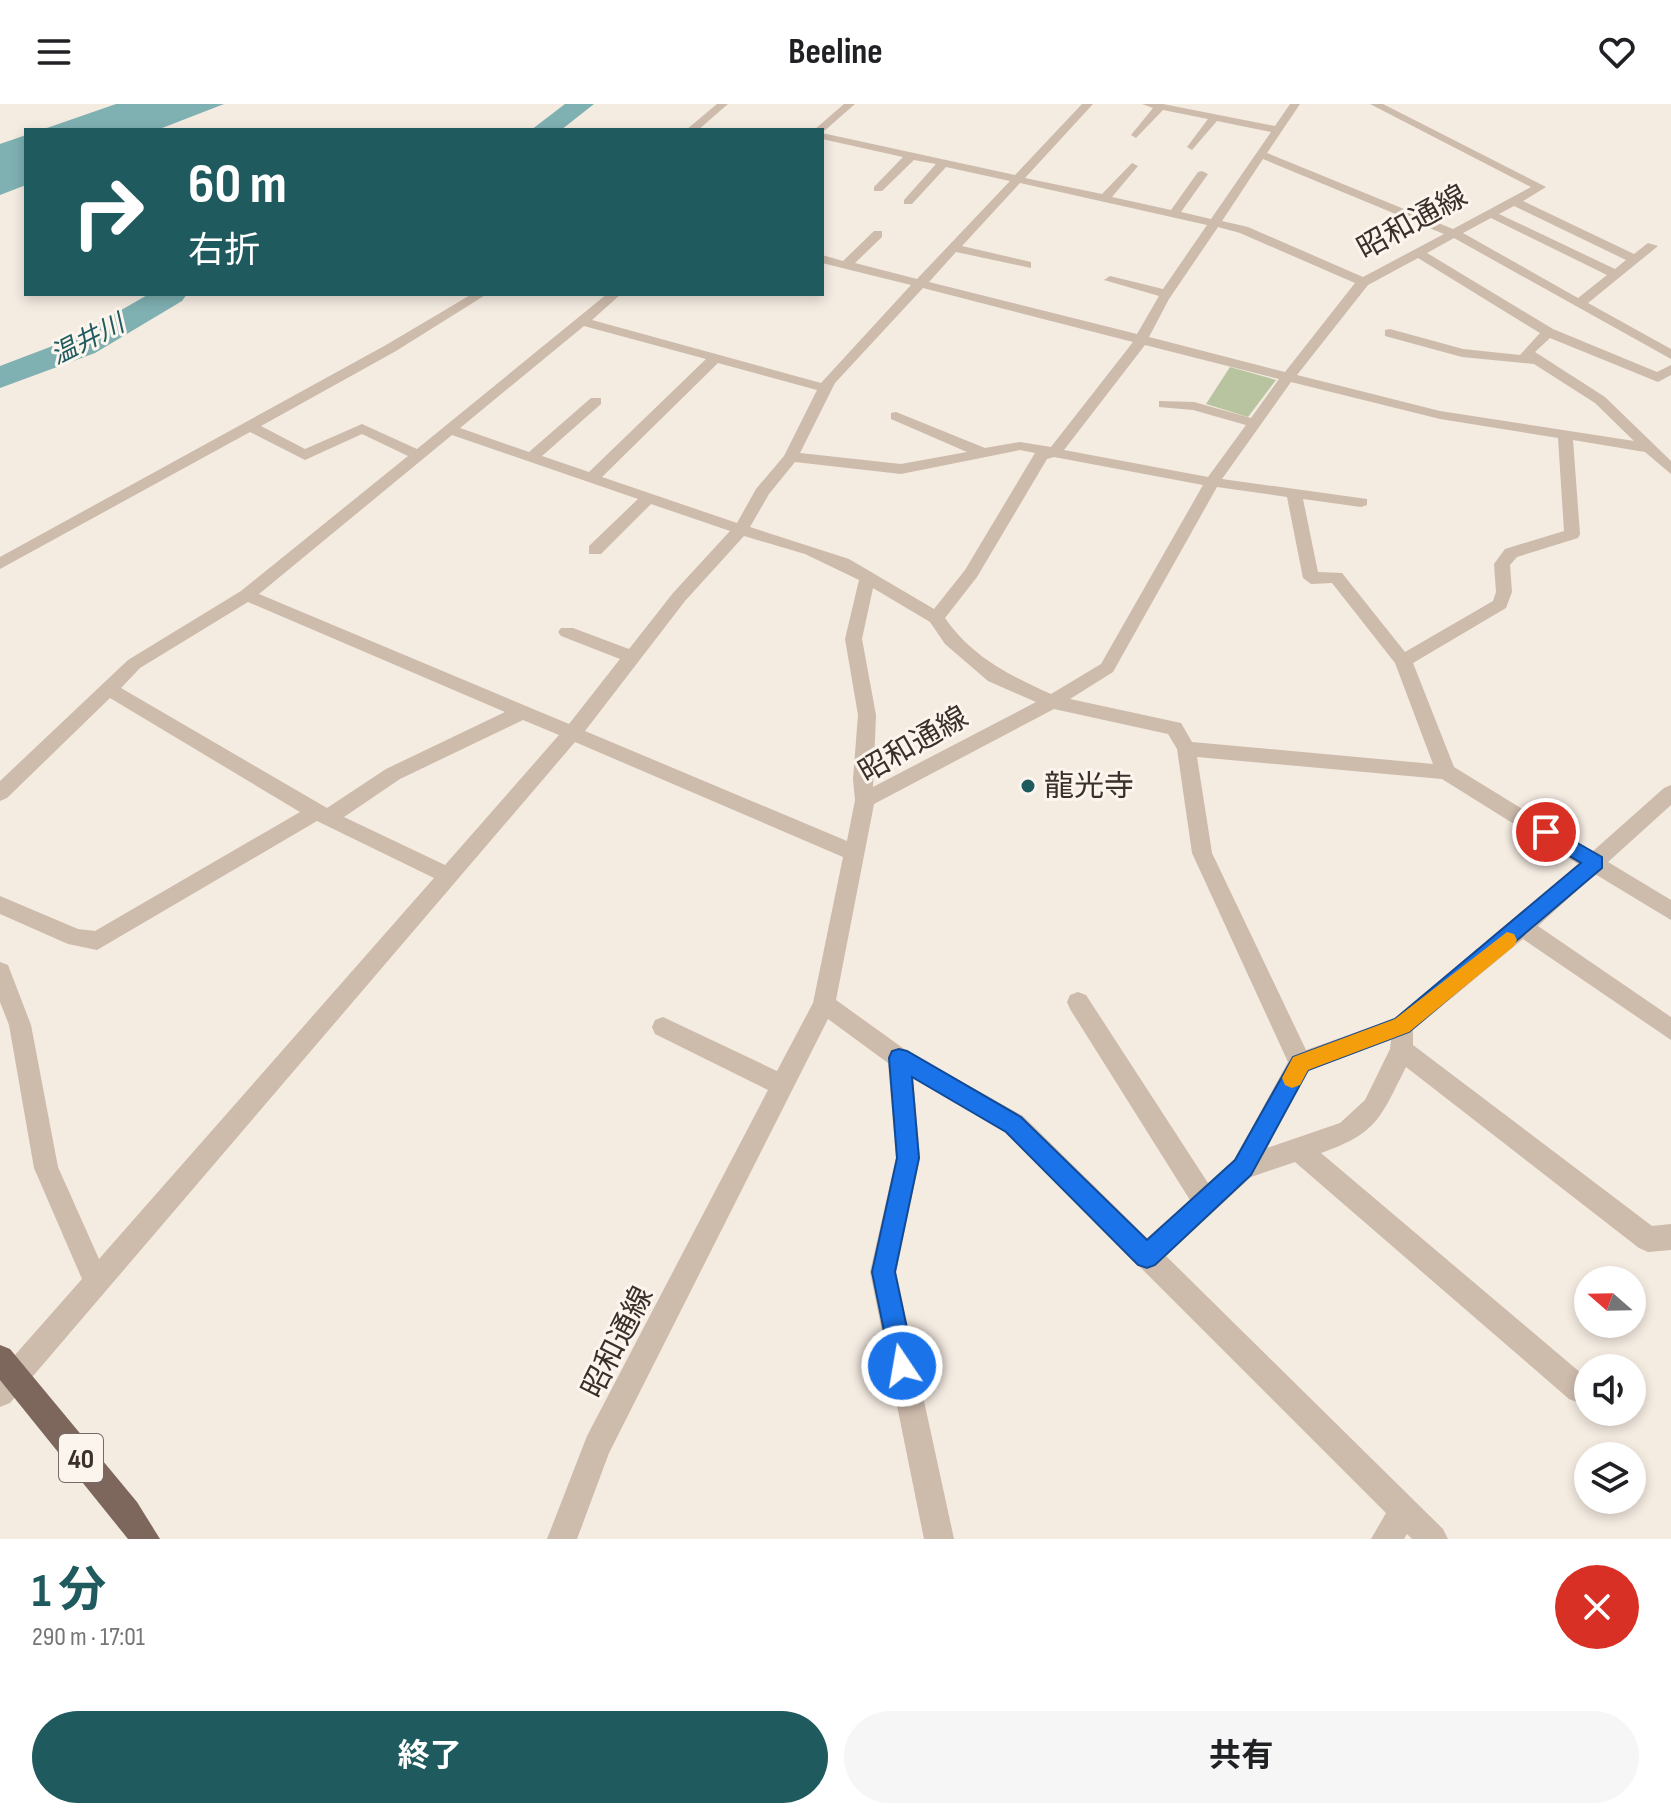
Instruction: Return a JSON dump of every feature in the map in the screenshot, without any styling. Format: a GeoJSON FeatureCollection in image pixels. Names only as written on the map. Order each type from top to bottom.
{"type":"FeatureCollection","features":[{"type":"Feature","properties":{"kind":"main road","name":"40"},"geometry":{"type":"LineString","coordinates":[[5,1376],[145,1539]]}},
{"type":"Feature","properties":{"kind":"street"},"geometry":{"type":"LineString","coordinates":[[693,128],[723,104]]}},
{"type":"Feature","properties":{"kind":"street"},"geometry":{"type":"LineString","coordinates":[[821,128],[850,104]]}},
{"type":"Feature","properties":{"kind":"street"},"geometry":{"type":"LineString","coordinates":[[5,1376],[97,1283],[573,732],[679,597],[742,528],[762,492],[791,457],[825,388],[1088,104]]}},
{"type":"Feature","properties":{"kind":"street"},"geometry":{"type":"LineString","coordinates":[[1147,104],[1278,130]]}},
{"type":"Feature","properties":{"kind":"street"},"geometry":{"type":"LineString","coordinates":[[1199,114],[1207,104]]}},
{"type":"Feature","properties":{"kind":"street"},"geometry":{"type":"LineString","coordinates":[[936,618],[971,573],[1041,456],[1055,452],[1141,340],[1166,294],[1263,155],[1294,104]]}},
{"type":"Feature","properties":{"kind":"street","name":"昭和通線"},"geometry":{"type":"LineString","coordinates":[[562,1539],[597,1446],[824,1004],[865,800],[1052,702],[1107,668],[1212,482],[1287,378],[1363,282],[1540,187],[1375,104]]}},
{"type":"Feature","properties":{"kind":"street"},"geometry":{"type":"LineString","coordinates":[[1136,135],[1160,107]]}},
{"type":"Feature","properties":{"kind":"street"},"geometry":{"type":"LineString","coordinates":[[1192,147],[1215,117]]}},
{"type":"Feature","properties":{"kind":"street"},"geometry":{"type":"LineString","coordinates":[[824,136],[1244,230],[1363,282]]}},
{"type":"Feature","properties":{"kind":"street"},"geometry":{"type":"LineString","coordinates":[[878,189],[912,155]]}},
{"type":"Feature","properties":{"kind":"street"},"geometry":{"type":"LineString","coordinates":[[1263,155],[1453,233],[1671,355]]}},
{"type":"Feature","properties":{"kind":"street"},"geometry":{"type":"LineString","coordinates":[[908,202],[944,162]]}},
{"type":"Feature","properties":{"kind":"street"},"geometry":{"type":"LineString","coordinates":[[1105,198],[1132,166]]}},
{"type":"Feature","properties":{"kind":"street"},"geometry":{"type":"LineString","coordinates":[[1174,214],[1202,174]]}},
{"type":"Feature","properties":{"kind":"street"},"geometry":{"type":"LineString","coordinates":[[1514,201],[1636,260]]}},
{"type":"Feature","properties":{"kind":"street"},"geometry":{"type":"LineString","coordinates":[[1489,213],[1617,275]]}},
{"type":"Feature","properties":{"kind":"street"},"geometry":{"type":"LineString","coordinates":[[846,265],[878,234]]}},
{"type":"Feature","properties":{"kind":"street"},"geometry":{"type":"LineString","coordinates":[[1580,303],[1652,246]]}},
{"type":"Feature","properties":{"kind":"street"},"geometry":{"type":"LineString","coordinates":[[953,248],[1027,265]]}},
{"type":"Feature","properties":{"kind":"street"},"geometry":{"type":"LineString","coordinates":[[1419,253],[1548,332],[1658,378],[1671,369]]}},
{"type":"Feature","properties":{"kind":"street"},"geometry":{"type":"LineString","coordinates":[[824,260],[1440,415],[1650,448]]}},
{"type":"Feature","properties":{"kind":"street"},"geometry":{"type":"LineString","coordinates":[[1110,280],[1166,294]]}},
{"type":"Feature","properties":{"kind":"street"},"geometry":{"type":"LineString","coordinates":[[0,564],[252,427],[478,296]]}},
{"type":"Feature","properties":{"kind":"street"},"geometry":{"type":"LineString","coordinates":[[0,793],[134,664],[247,595],[612,296]]}},
{"type":"Feature","properties":{"kind":"street"},"geometry":{"type":"LineString","coordinates":[[581,321],[825,388]]}},
{"type":"Feature","properties":{"kind":"street"},"geometry":{"type":"LineString","coordinates":[[1548,332],[1526,353],[1600,400],[1671,469]]}},
{"type":"Feature","properties":{"kind":"street"},"geometry":{"type":"LineString","coordinates":[[1390,333],[1462,353],[1533,360]]}},
{"type":"Feature","properties":{"kind":"street"},"geometry":{"type":"LineString","coordinates":[[593,477],[715,358]]}},
{"type":"Feature","properties":{"kind":"street"},"geometry":{"type":"LineString","coordinates":[[532,457],[596,401]]}},
{"type":"Feature","properties":{"kind":"street"},"geometry":{"type":"LineString","coordinates":[[1164,404],[1194,406],[1254,423]]}},
{"type":"Feature","properties":{"kind":"street"},"geometry":{"type":"LineString","coordinates":[[896,416],[983,453]]}},
{"type":"Feature","properties":{"kind":"street"},"geometry":{"type":"LineString","coordinates":[[252,427],[305,455],[362,428],[418,455]]}},
{"type":"Feature","properties":{"kind":"street"},"geometry":{"type":"LineString","coordinates":[[449,429],[811,550],[868,577],[936,618],[951,640],[994,676],[1052,702],[1174,728],[1186,749],[1202,853],[1300,1063]]}},
{"type":"Feature","properties":{"kind":"street"},"geometry":{"type":"LineString","coordinates":[[1403,661],[1500,604],[1504,592],[1502,564],[1511,553],[1572,534],[1565,437]]}},
{"type":"Feature","properties":{"kind":"street"},"geometry":{"type":"LineString","coordinates":[[791,457],[901,469],[1020,446],[1212,482],[1361,502]]}},
{"type":"Feature","properties":{"kind":"street"},"geometry":{"type":"LineString","coordinates":[[1294,492],[1311,578],[1336,577],[1403,661],[1446,772]]}},
{"type":"Feature","properties":{"kind":"street"},"geometry":{"type":"LineString","coordinates":[[595,550],[650,496]]}},
{"type":"Feature","properties":{"kind":"street"},"geometry":{"type":"LineString","coordinates":[[865,800],[860,777],[866,764],[867,712],[854,659],[855,614],[868,577]]}},
{"type":"Feature","properties":{"kind":"street"},"geometry":{"type":"LineString","coordinates":[[247,595],[854,853]]}},
{"type":"Feature","properties":{"kind":"street"},"geometry":{"type":"LineString","coordinates":[[567,632],[632,657]]}},
{"type":"Feature","properties":{"kind":"street"},"geometry":{"type":"LineString","coordinates":[[109,689],[243,772],[322,815],[447,875]]}},
{"type":"Feature","properties":{"kind":"street"},"geometry":{"type":"LineString","coordinates":[[0,905],[76,938],[97,941],[383,782],[524,712]]}},
{"type":"Feature","properties":{"kind":"street"},"geometry":{"type":"LineString","coordinates":[[1186,749],[1446,772],[1671,911]]}},
{"type":"Feature","properties":{"kind":"street"},"geometry":{"type":"LineString","coordinates":[[1243,1168],[1348,1132],[1373,1108],[1402,1038],[1671,793]]}},
{"type":"Feature","properties":{"kind":"street"},"geometry":{"type":"LineString","coordinates":[[1522,927],[1671,1030]]}},
{"type":"Feature","properties":{"kind":"street"},"geometry":{"type":"LineString","coordinates":[[0,972],[20,1025],[46,1168],[97,1283]]}},
{"type":"Feature","properties":{"kind":"street"},"geometry":{"type":"LineString","coordinates":[[1078,1002],[1206,1203]]}},
{"type":"Feature","properties":{"kind":"street"},"geometry":{"type":"LineString","coordinates":[[824,1004],[899,1058],[1014,1124],[1433,1539]]}},
{"type":"Feature","properties":{"kind":"street"},"geometry":{"type":"LineString","coordinates":[[663,1027],[782,1085]]}},
{"type":"Feature","properties":{"kind":"street"},"geometry":{"type":"LineString","coordinates":[[1147,1256],[1243,1168],[1300,1063],[1402,1038]]}},
{"type":"Feature","properties":{"kind":"street"},"geometry":{"type":"LineString","coordinates":[[1402,1038],[1648,1239],[1671,1237]]}},
{"type":"Feature","properties":{"kind":"street"},"geometry":{"type":"LineString","coordinates":[[899,1058],[908,1158],[883,1272],[939,1539]]}},
{"type":"Feature","properties":{"kind":"street"},"geometry":{"type":"LineString","coordinates":[[1298,1149],[1574,1385]]}},
{"type":"Feature","properties":{"kind":"street"},"geometry":{"type":"LineString","coordinates":[[1386,1539],[1405,1512]]}},
{"type":"Feature","properties":{"kind":"green space"},"geometry":{"type":"Polygon","coordinates":[[[1230,367],[1276,380],[1248,417],[1206,404],[1230,367]]]}},
{"type":"Feature","properties":{"kind":"water"},"geometry":{"type":"Polygon","coordinates":[[[116,104],[224,104],[162,128],[47,128],[116,104]]]}},
{"type":"Feature","properties":{"kind":"water"},"geometry":{"type":"Polygon","coordinates":[[[24,136],[24,186],[0,195],[0,144],[24,136]]]}},
{"type":"Feature","properties":{"kind":"waterway","name":"温井川"},"geometry":{"type":"LineString","coordinates":[[547,128],[582,104]]}},
{"type":"Feature","properties":{"kind":"waterway","name":"温井川"},"geometry":{"type":"LineString","coordinates":[[0,378],[83,346],[168,296]]}},
{"type":"Feature","properties":{"kind":"slow traffic"},"geometry":{"type":"LineString","coordinates":[[1292,1078],[1300,1063],[1402,1026],[1507,940]]}},
{"type":"Feature","properties":{"kind":"place","name":"龍光寺"},"geometry":{"type":"Point","coordinates":[1028,786]}},
{"type":"Feature","properties":{"kind":"route"},"geometry":{"type":"LineString","coordinates":[[902,1366],[883,1272],[908,1158],[899,1058],[1014,1124],[1147,1256],[1243,1168],[1300,1063],[1402,1026],[1595,863],[1546,832]]}}]}
